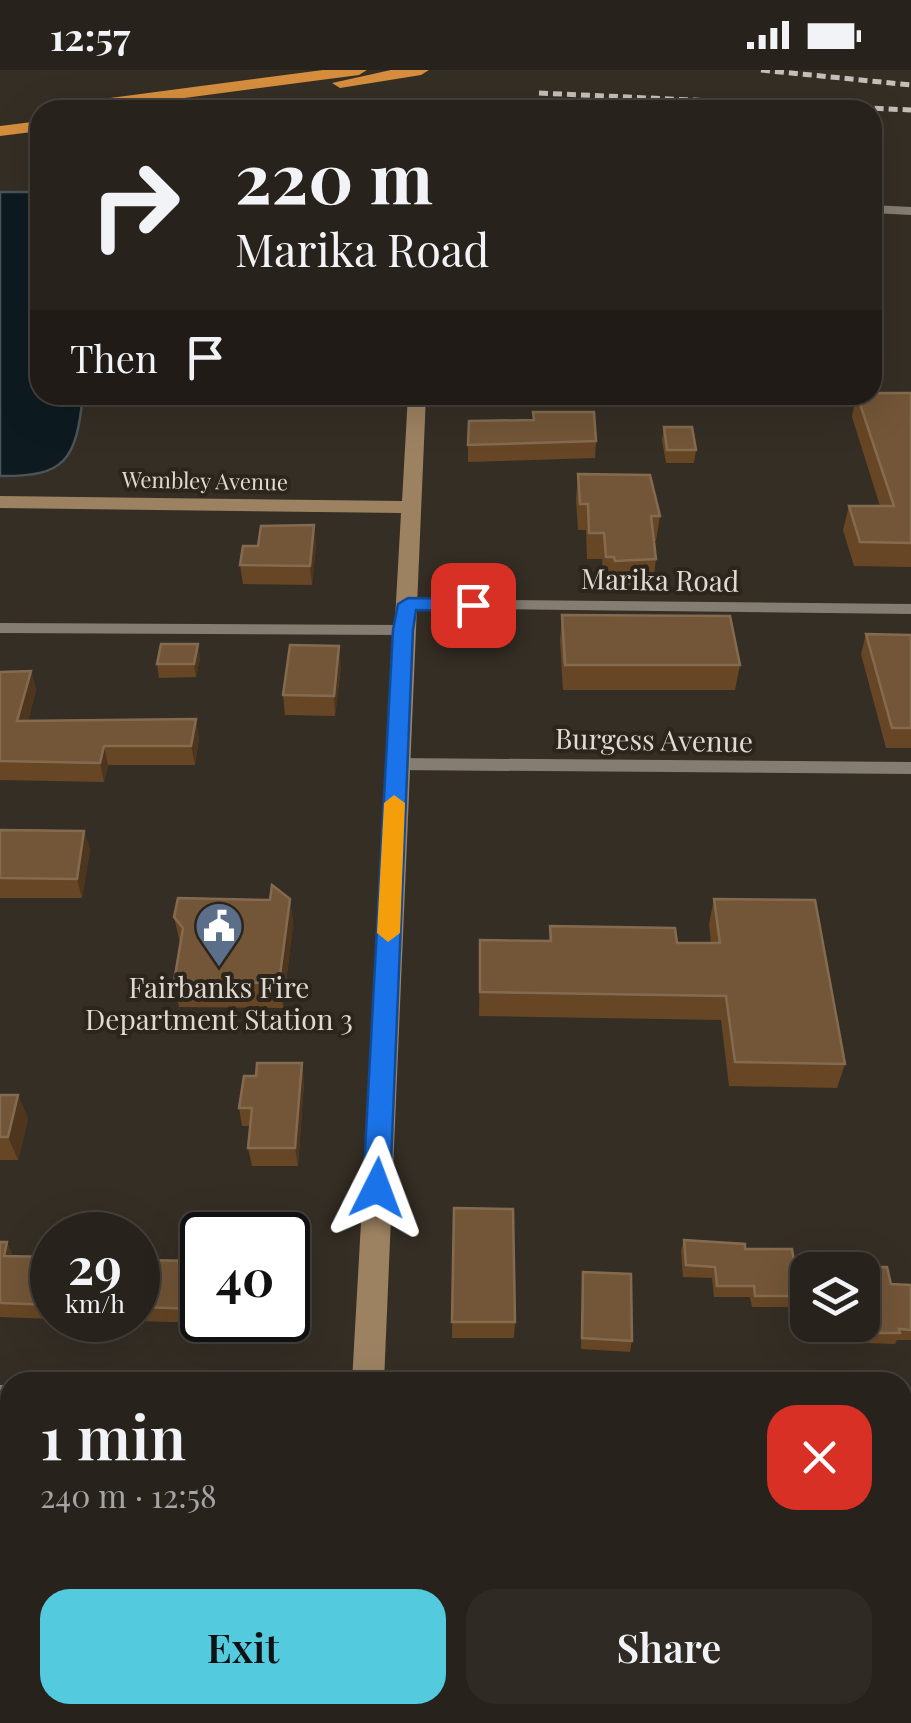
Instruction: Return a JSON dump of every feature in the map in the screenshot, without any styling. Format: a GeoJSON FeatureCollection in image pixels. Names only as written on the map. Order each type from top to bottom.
{"type":"FeatureCollection","features":[{"type":"Feature","properties":{"kind":"highway"},"geometry":{"type":"LineString","coordinates":[[132,100],[359,70]]}},
{"type":"Feature","properties":{"kind":"highway"},"geometry":{"type":"LineString","coordinates":[[228,100],[422,70]]}},
{"type":"Feature","properties":{"kind":"highway"},"geometry":{"type":"LineString","coordinates":[[0,116],[30,113]]}},
{"type":"Feature","properties":{"kind":"highway"},"geometry":{"type":"LineString","coordinates":[[0,130],[30,127]]}},
{"type":"Feature","properties":{"kind":"highway"},"geometry":{"type":"LineString","coordinates":[[0,146],[30,145]]}},
{"type":"Feature","properties":{"kind":"street"},"geometry":{"type":"LineString","coordinates":[[882,210],[911,211]]}},
{"type":"Feature","properties":{"kind":"street"},"geometry":{"type":"LineString","coordinates":[[368,1372],[416,405]]}},
{"type":"Feature","properties":{"kind":"street","name":"Wembley Avenue"},"geometry":{"type":"LineString","coordinates":[[0,502],[409,507]]}},
{"type":"Feature","properties":{"kind":"street","name":"Marika Road"},"geometry":{"type":"LineString","coordinates":[[0,628],[911,609]]}},
{"type":"Feature","properties":{"kind":"street","name":"Burgess Avenue"},"geometry":{"type":"LineString","coordinates":[[396,764],[911,768]]}},
{"type":"Feature","properties":{"kind":"shaded area"},"geometry":{"type":"Polygon","coordinates":[[[0,192],[30,192],[30,405],[82,405],[76,435],[64,460],[40,473],[0,476],[0,192]]]}},
{"type":"Feature","properties":{"kind":"building"},"geometry":{"type":"Polygon","coordinates":[[[882,393],[911,393],[911,543],[860,542],[849,506],[894,506],[860,405],[882,405],[882,393]]]}},
{"type":"Feature","properties":{"kind":"building"},"geometry":{"type":"Polygon","coordinates":[[[533,412],[594,412],[596,441],[468,445],[469,421],[534,420],[533,412]]]}},
{"type":"Feature","properties":{"kind":"building"},"geometry":{"type":"Polygon","coordinates":[[[664,427],[692,427],[696,450],[667,450],[664,427]]]}},
{"type":"Feature","properties":{"kind":"building"},"geometry":{"type":"Polygon","coordinates":[[[578,474],[650,475],[660,516],[651,516],[656,559],[615,561],[614,557],[606,557],[604,533],[589,533],[588,504],[580,504],[578,474]]]}},
{"type":"Feature","properties":{"kind":"building"},"geometry":{"type":"Polygon","coordinates":[[[314,525],[310,566],[240,565],[243,546],[258,546],[261,526],[314,525]]]}},
{"type":"Feature","properties":{"kind":"building"},"geometry":{"type":"Polygon","coordinates":[[[562,615],[730,616],[740,665],[565,665],[562,615]]]}},
{"type":"Feature","properties":{"kind":"building"},"geometry":{"type":"Polygon","coordinates":[[[866,634],[911,635],[911,728],[892,728],[866,634]]]}},
{"type":"Feature","properties":{"kind":"building"},"geometry":{"type":"Polygon","coordinates":[[[161,644],[198,644],[194,664],[157,664],[161,644]]]}},
{"type":"Feature","properties":{"kind":"building"},"geometry":{"type":"Polygon","coordinates":[[[290,645],[339,646],[334,696],[283,695],[290,645]]]}},
{"type":"Feature","properties":{"kind":"building"},"geometry":{"type":"Polygon","coordinates":[[[31,671],[17,721],[196,719],[191,746],[104,746],[100,763],[0,761],[0,672],[31,671]]]}},
{"type":"Feature","properties":{"kind":"building"},"geometry":{"type":"Polygon","coordinates":[[[0,830],[84,831],[77,879],[0,878],[0,830]]]}},
{"type":"Feature","properties":{"kind":"building"},"geometry":{"type":"Polygon","coordinates":[[[272,885],[290,899],[279,983],[174,982],[183,928],[174,917],[178,898],[270,900],[272,885]]]}},
{"type":"Feature","properties":{"kind":"building"},"geometry":{"type":"Polygon","coordinates":[[[714,899],[815,900],[845,1064],[735,1062],[726,996],[480,992],[480,940],[551,941],[550,926],[675,928],[677,943],[720,943],[714,899]]]}},
{"type":"Feature","properties":{"kind":"building"},"geometry":{"type":"Polygon","coordinates":[[[257,1063],[302,1063],[295,1148],[248,1148],[252,1108],[239,1108],[244,1076],[256,1076],[257,1063]]]}},
{"type":"Feature","properties":{"kind":"building"},"geometry":{"type":"Polygon","coordinates":[[[0,1095],[18,1095],[8,1137],[0,1137],[0,1095]]]}},
{"type":"Feature","properties":{"kind":"building"},"geometry":{"type":"Polygon","coordinates":[[[454,1208],[513,1209],[515,1322],[452,1322],[454,1208]]]}},
{"type":"Feature","properties":{"kind":"building"},"geometry":{"type":"Polygon","coordinates":[[[684,1240],[745,1244],[745,1249],[792,1249],[790,1296],[755,1296],[754,1286],[717,1286],[715,1267],[686,1265],[684,1240]]]}},
{"type":"Feature","properties":{"kind":"building"},"geometry":{"type":"Polygon","coordinates":[[[0,1242],[7,1242],[4,1256],[30,1257],[30,1304],[0,1303],[0,1242]]]}},
{"type":"Feature","properties":{"kind":"building"},"geometry":{"type":"Polygon","coordinates":[[[160,1260],[180,1261],[180,1308],[160,1308],[160,1260]]]}},
{"type":"Feature","properties":{"kind":"building"},"geometry":{"type":"Polygon","coordinates":[[[880,1267],[887,1267],[891,1284],[911,1285],[911,1330],[899,1329],[900,1333],[880,1333],[880,1267]]]}},
{"type":"Feature","properties":{"kind":"building"},"geometry":{"type":"Polygon","coordinates":[[[583,1272],[631,1274],[632,1341],[582,1338],[583,1272]]]}},
{"type":"Feature","properties":{"kind":"railway"},"geometry":{"type":"LineString","coordinates":[[761,70],[911,85]]}},
{"type":"Feature","properties":{"kind":"railway"},"geometry":{"type":"LineString","coordinates":[[539,93],[692,100]]}},
{"type":"Feature","properties":{"kind":"railway"},"geometry":{"type":"LineString","coordinates":[[882,109],[911,110]]}},
{"type":"Feature","properties":{"kind":"slow traffic"},"geometry":{"type":"LineString","coordinates":[[388,933],[394,803]]}},
{"type":"Feature","properties":{"kind":"place","name":"Fairbanks Fire Department Station 3"},"geometry":{"type":"Point","coordinates":[219,968]}},
{"type":"Feature","properties":{"kind":"route"},"geometry":{"type":"LineString","coordinates":[[377,1188],[403,630],[408,604],[473,605]]}}]}
